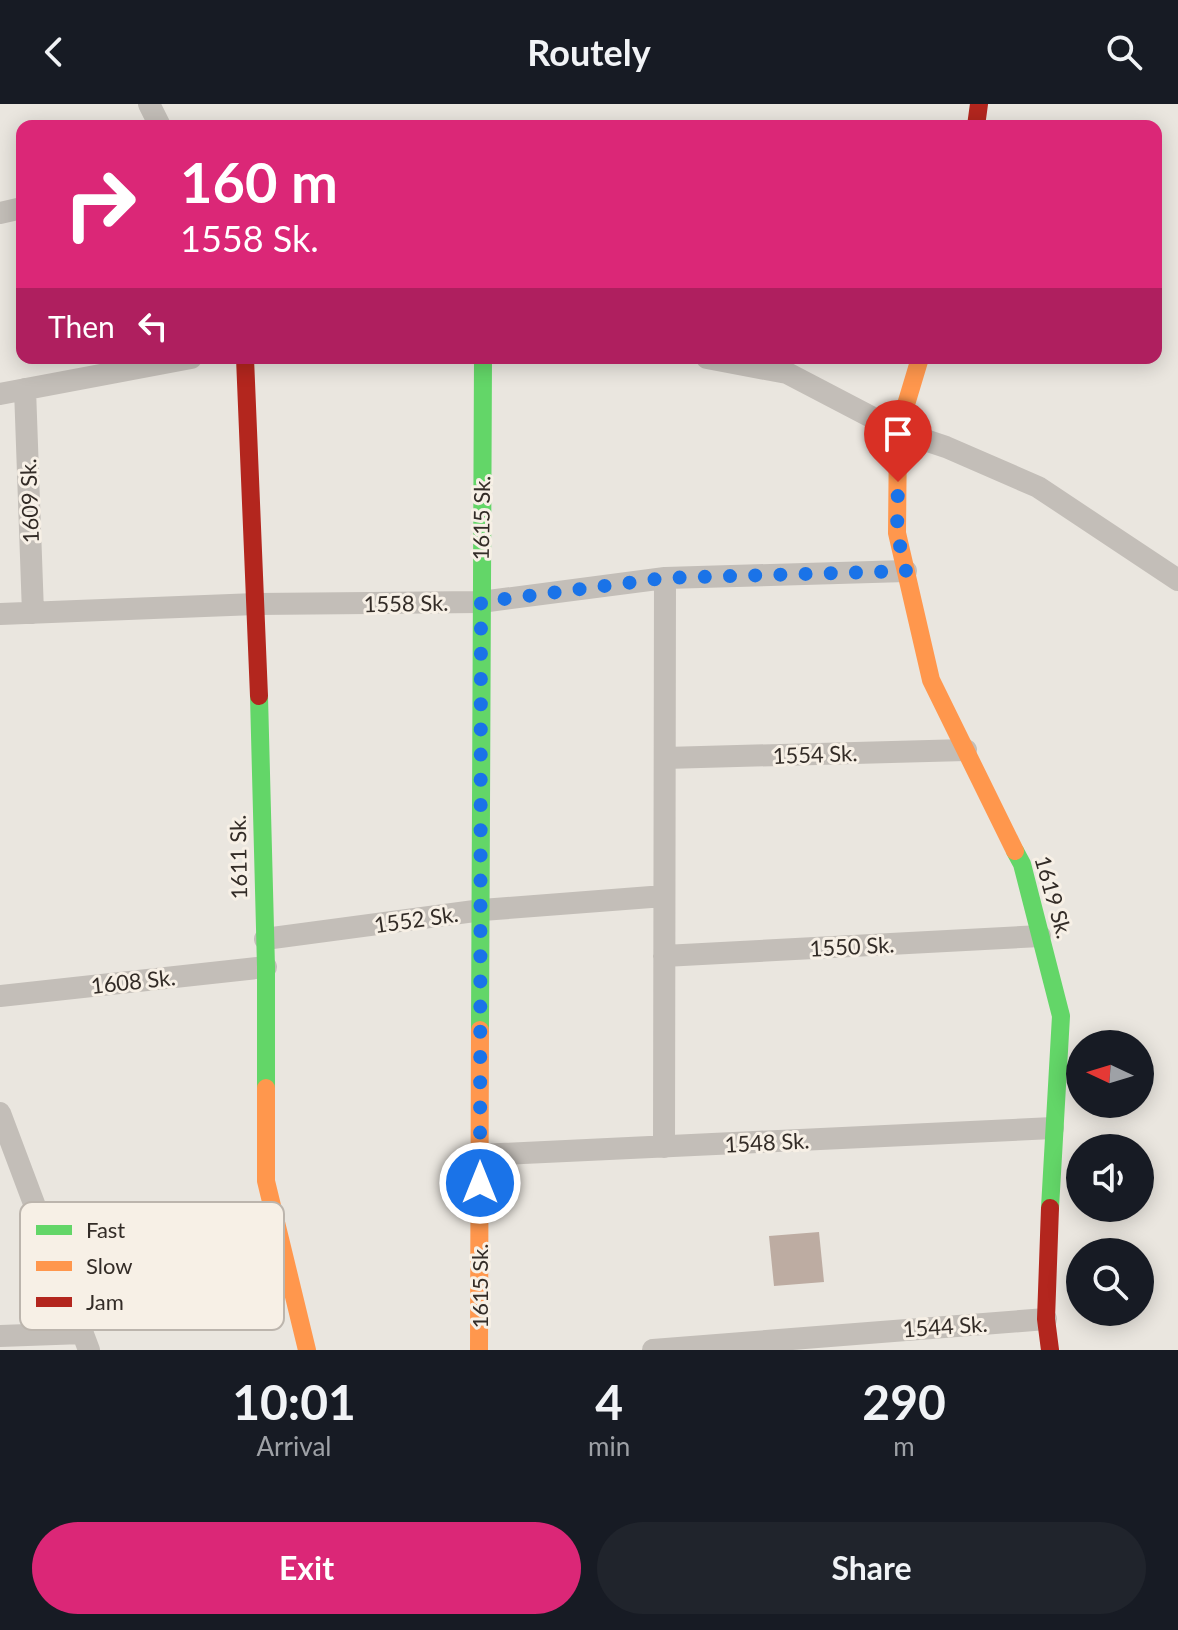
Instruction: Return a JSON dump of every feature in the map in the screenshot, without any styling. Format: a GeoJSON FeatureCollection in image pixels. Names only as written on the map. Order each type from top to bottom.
{"type":"FeatureCollection","features":[{"type":"Feature","properties":{"kind":"street"},"geometry":{"type":"LineString","coordinates":[[0,394],[159,364]]}},
{"type":"Feature","properties":{"kind":"street","name":"1611 Sk."},"geometry":{"type":"LineString","coordinates":[[245,364],[256,604],[266,967],[266,1181],[271,1202]]}},
{"type":"Feature","properties":{"kind":"street","name":"1615 Sk."},"geometry":{"type":"LineString","coordinates":[[479,1350],[483,364]]}},
{"type":"Feature","properties":{"kind":"street"},"geometry":{"type":"LineString","coordinates":[[739,364],[787,373],[898,431],[946,447],[1038,487],[1178,580]]}},
{"type":"Feature","properties":{"kind":"street","name":"1619 Sk."},"geometry":{"type":"LineString","coordinates":[[918,364],[898,431],[897,533],[931,680],[1022,864],[1061,1016],[1053,1128],[1046,1319],[1050,1350]]}},
{"type":"Feature","properties":{"kind":"street","name":"1609 Sk."},"geometry":{"type":"LineString","coordinates":[[25,389],[33,613]]}},
{"type":"Feature","properties":{"kind":"street","name":"1558 Sk."},"geometry":{"type":"LineString","coordinates":[[0,614],[256,604],[481,602],[665,578],[906,571]]}},
{"type":"Feature","properties":{"kind":"street"},"geometry":{"type":"LineString","coordinates":[[664,1147],[665,578]]}},
{"type":"Feature","properties":{"kind":"street","name":"1554 Sk."},"geometry":{"type":"LineString","coordinates":[[665,758],[966,750]]}},
{"type":"Feature","properties":{"kind":"street","name":"1552 Sk."},"geometry":{"type":"LineString","coordinates":[[265,939],[482,910],[664,896]]}},
{"type":"Feature","properties":{"kind":"street","name":"1550 Sk."},"geometry":{"type":"LineString","coordinates":[[664,956],[1040,936]]}},
{"type":"Feature","properties":{"kind":"street","name":"1608 Sk."},"geometry":{"type":"LineString","coordinates":[[0,996],[266,967]]}},
{"type":"Feature","properties":{"kind":"street"},"geometry":{"type":"LineString","coordinates":[[0,1113],[33,1202]]}},
{"type":"Feature","properties":{"kind":"street","name":"1548 Sk."},"geometry":{"type":"LineString","coordinates":[[480,1155],[1053,1128]]}},
{"type":"Feature","properties":{"kind":"street","name":"1611 Sk."},"geometry":{"type":"LineString","coordinates":[[284,1255],[307,1350]]}},
{"type":"Feature","properties":{"kind":"street","name":"1544 Sk."},"geometry":{"type":"LineString","coordinates":[[653,1350],[1046,1319]]}},
{"type":"Feature","properties":{"kind":"street"},"geometry":{"type":"LineString","coordinates":[[0,1336],[86,1342]]}},
{"type":"Feature","properties":{"kind":"building"},"geometry":{"type":"Polygon","coordinates":[[[819,1232],[824,1282],[774,1286],[769,1236],[819,1232]]]}},
{"type":"Feature","properties":{"kind":"traffic: fast"},"geometry":{"type":"LineString","coordinates":[[480,1030],[483,364]]}},
{"type":"Feature","properties":{"kind":"traffic: fast"},"geometry":{"type":"LineString","coordinates":[[259,696],[266,1088]]}},
{"type":"Feature","properties":{"kind":"traffic: fast"},"geometry":{"type":"LineString","coordinates":[[1015,851],[1022,864],[1061,1016],[1050,1208]]}},
{"type":"Feature","properties":{"kind":"traffic: slow"},"geometry":{"type":"LineString","coordinates":[[918,364],[898,431],[897,533],[931,680],[1015,851]]}},
{"type":"Feature","properties":{"kind":"traffic: slow"},"geometry":{"type":"LineString","coordinates":[[479,1350],[480,1030]]}},
{"type":"Feature","properties":{"kind":"traffic: slow"},"geometry":{"type":"LineString","coordinates":[[266,1088],[266,1181],[271,1202]]}},
{"type":"Feature","properties":{"kind":"traffic: slow"},"geometry":{"type":"LineString","coordinates":[[284,1255],[307,1350]]}},
{"type":"Feature","properties":{"kind":"traffic: jam"},"geometry":{"type":"LineString","coordinates":[[977,120],[979,104]]}},
{"type":"Feature","properties":{"kind":"traffic: jam"},"geometry":{"type":"LineString","coordinates":[[245,364],[259,696]]}},
{"type":"Feature","properties":{"kind":"traffic: jam"},"geometry":{"type":"LineString","coordinates":[[1050,1208],[1046,1319],[1050,1350]]}},
{"type":"Feature","properties":{"kind":"route"},"geometry":{"type":"LineString","coordinates":[[480,1183],[481,602],[665,578],[906,571],[897,533],[898,482]]}}]}
